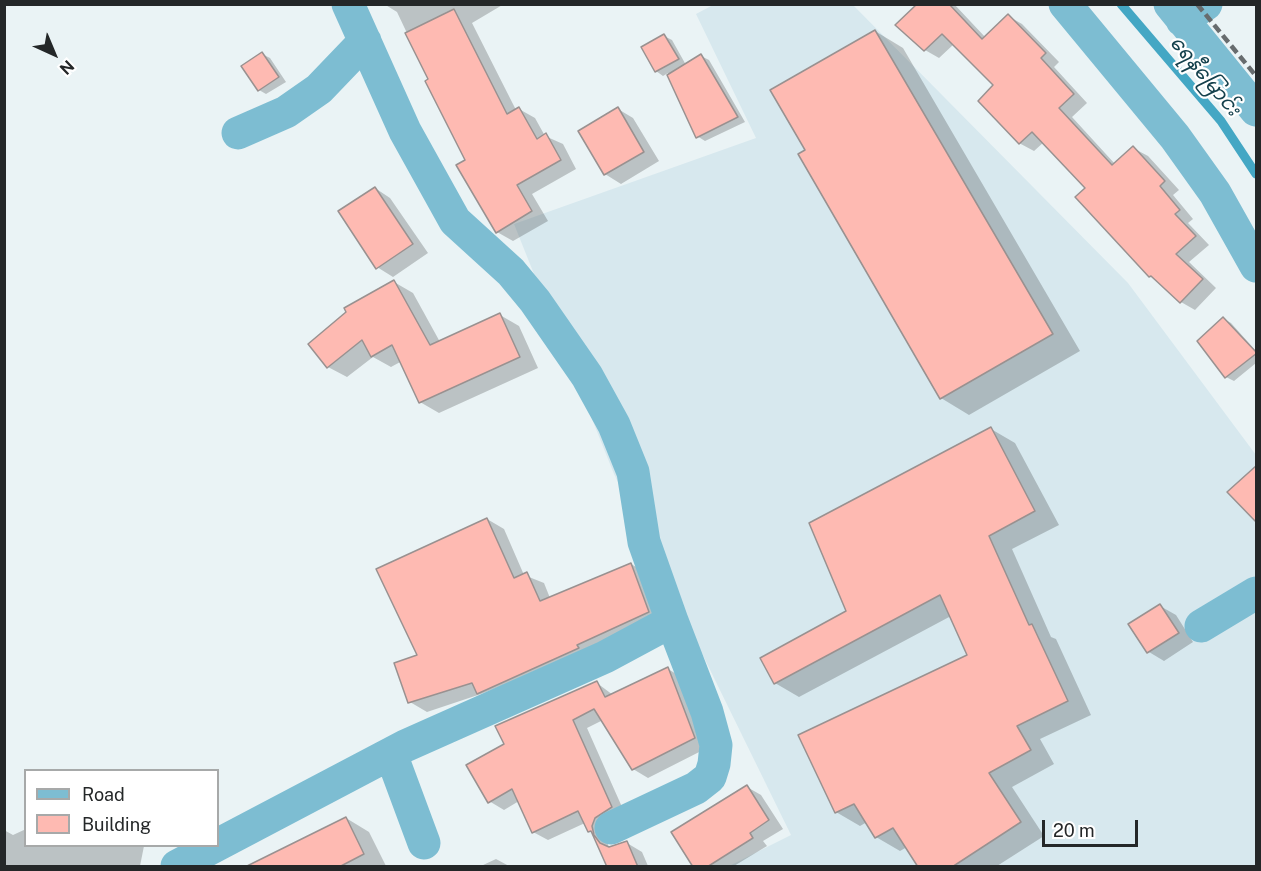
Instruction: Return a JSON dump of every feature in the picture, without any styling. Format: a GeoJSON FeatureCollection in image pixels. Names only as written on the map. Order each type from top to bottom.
{"type":"FeatureCollection","features":[{"type":"Feature","properties":{"kind":"street"},"geometry":{"type":"LineString","coordinates":[[348,4],[405,131],[455,221],[511,272],[535,301],[587,376],[614,425],[633,472],[644,543],[707,712],[716,745],[710,777],[696,788],[611,828]]}},
{"type":"Feature","properties":{"kind":"street"},"geometry":{"type":"LineString","coordinates":[[1065,4],[1175,137],[1215,193],[1257,266]]}},
{"type":"Feature","properties":{"kind":"street"},"geometry":{"type":"LineString","coordinates":[[1186,10],[1257,110]]}},
{"type":"Feature","properties":{"kind":"street"},"geometry":{"type":"LineString","coordinates":[[238,133],[286,112],[319,89],[366,41]]}},
{"type":"Feature","properties":{"kind":"street"},"geometry":{"type":"LineString","coordinates":[[1201,626],[1257,593]]}},
{"type":"Feature","properties":{"kind":"street"},"geometry":{"type":"LineString","coordinates":[[219,845],[391,754],[605,657],[672,621]]}},
{"type":"Feature","properties":{"kind":"street"},"geometry":{"type":"LineString","coordinates":[[391,754],[424,843]]}},
{"type":"Feature","properties":{"kind":"street"},"geometry":{"type":"LineString","coordinates":[[177,867],[215,847]]}},
{"type":"Feature","properties":{"kind":"shaded area"},"geometry":{"type":"Polygon","coordinates":[[[713,5],[853,5],[1128,283],[1256,455],[1256,866],[729,866],[791,835],[614,474],[514,224],[756,138],[696,14],[713,5]]]}},
{"type":"Feature","properties":{"kind":"building"},"geometry":{"type":"Polygon","coordinates":[[[917,4],[949,4],[982,39],[1008,14],[1046,53],[1041,58],[1074,94],[1059,108],[1112,165],[1133,146],[1165,181],[1160,186],[1180,210],[1175,214],[1196,236],[1176,254],[1203,279],[1180,303],[1151,276],[1149,277],[1075,197],[1085,188],[1032,132],[1019,144],[978,101],[993,85],[942,34],[924,51],[895,25],[917,4]]]}},
{"type":"Feature","properties":{"kind":"building"},"geometry":{"type":"Polygon","coordinates":[[[454,9],[507,114],[519,107],[537,139],[546,133],[561,160],[517,185],[532,211],[496,233],[456,165],[465,160],[425,81],[428,79],[405,33],[454,9]]]}},
{"type":"Feature","properties":{"kind":"building"},"geometry":{"type":"Polygon","coordinates":[[[875,30],[1053,334],[940,399],[798,154],[805,150],[770,90],[875,30]]]}},
{"type":"Feature","properties":{"kind":"building"},"geometry":{"type":"Polygon","coordinates":[[[664,34],[679,59],[655,72],[641,47],[664,34]]]}},
{"type":"Feature","properties":{"kind":"building"},"geometry":{"type":"Polygon","coordinates":[[[262,52],[279,77],[258,91],[241,66],[262,52]]]}},
{"type":"Feature","properties":{"kind":"building"},"geometry":{"type":"Polygon","coordinates":[[[701,54],[738,117],[696,138],[667,75],[701,54]]]}},
{"type":"Feature","properties":{"kind":"building"},"geometry":{"type":"Polygon","coordinates":[[[618,107],[644,152],[604,175],[578,131],[618,107]]]}},
{"type":"Feature","properties":{"kind":"building"},"geometry":{"type":"Polygon","coordinates":[[[375,187],[413,244],[376,269],[338,211],[375,187]]]}},
{"type":"Feature","properties":{"kind":"building"},"geometry":{"type":"Polygon","coordinates":[[[394,280],[430,345],[500,313],[520,357],[419,403],[392,345],[371,357],[362,340],[327,368],[308,344],[346,312],[344,308],[394,280]]]}},
{"type":"Feature","properties":{"kind":"building"},"geometry":{"type":"Polygon","coordinates":[[[1223,317],[1257,353],[1225,378],[1197,341],[1223,317]]]}},
{"type":"Feature","properties":{"kind":"building"},"geometry":{"type":"Polygon","coordinates":[[[991,427],[1035,511],[989,536],[1029,625],[1032,624],[1068,701],[1017,726],[1031,750],[989,773],[1021,822],[952,867],[918,867],[893,828],[875,838],[854,804],[835,813],[798,735],[967,655],[940,595],[774,684],[760,658],[846,611],[809,523],[991,427]]]}},
{"type":"Feature","properties":{"kind":"building"},"geometry":{"type":"Polygon","coordinates":[[[1257,465],[1257,523],[1227,492],[1257,465]]]}},
{"type":"Feature","properties":{"kind":"building"},"geometry":{"type":"Polygon","coordinates":[[[487,518],[514,578],[527,572],[540,601],[631,563],[649,612],[577,645],[579,648],[477,694],[472,683],[408,703],[394,663],[417,655],[376,569],[487,518]]]}},
{"type":"Feature","properties":{"kind":"building"},"geometry":{"type":"Polygon","coordinates":[[[1160,604],[1179,633],[1147,653],[1128,624],[1160,604]]]}},
{"type":"Feature","properties":{"kind":"building"},"geometry":{"type":"Polygon","coordinates":[[[668,667],[695,738],[632,770],[594,709],[573,720],[612,807],[595,818],[592,826],[594,835],[600,843],[609,847],[627,841],[638,867],[607,867],[591,831],[588,832],[578,811],[532,833],[512,789],[488,803],[466,765],[504,744],[495,726],[597,681],[605,697],[668,667]]]}},
{"type":"Feature","properties":{"kind":"building"},"geometry":{"type":"Polygon","coordinates":[[[747,785],[769,820],[750,833],[753,838],[707,867],[693,867],[671,832],[747,785]]]}},
{"type":"Feature","properties":{"kind":"building"},"geometry":{"type":"Polygon","coordinates":[[[346,817],[364,854],[339,867],[245,867],[346,817]]]}},
{"type":"Feature","properties":{"kind":"waterway","name":"ရေနီမြောင်း"},"geometry":{"type":"LineString","coordinates":[[1121,4],[1221,121],[1256,174]]}},
{"type":"Feature","properties":{"kind":"railway"},"geometry":{"type":"LineString","coordinates":[[1197,4],[1256,76]]}}]}
